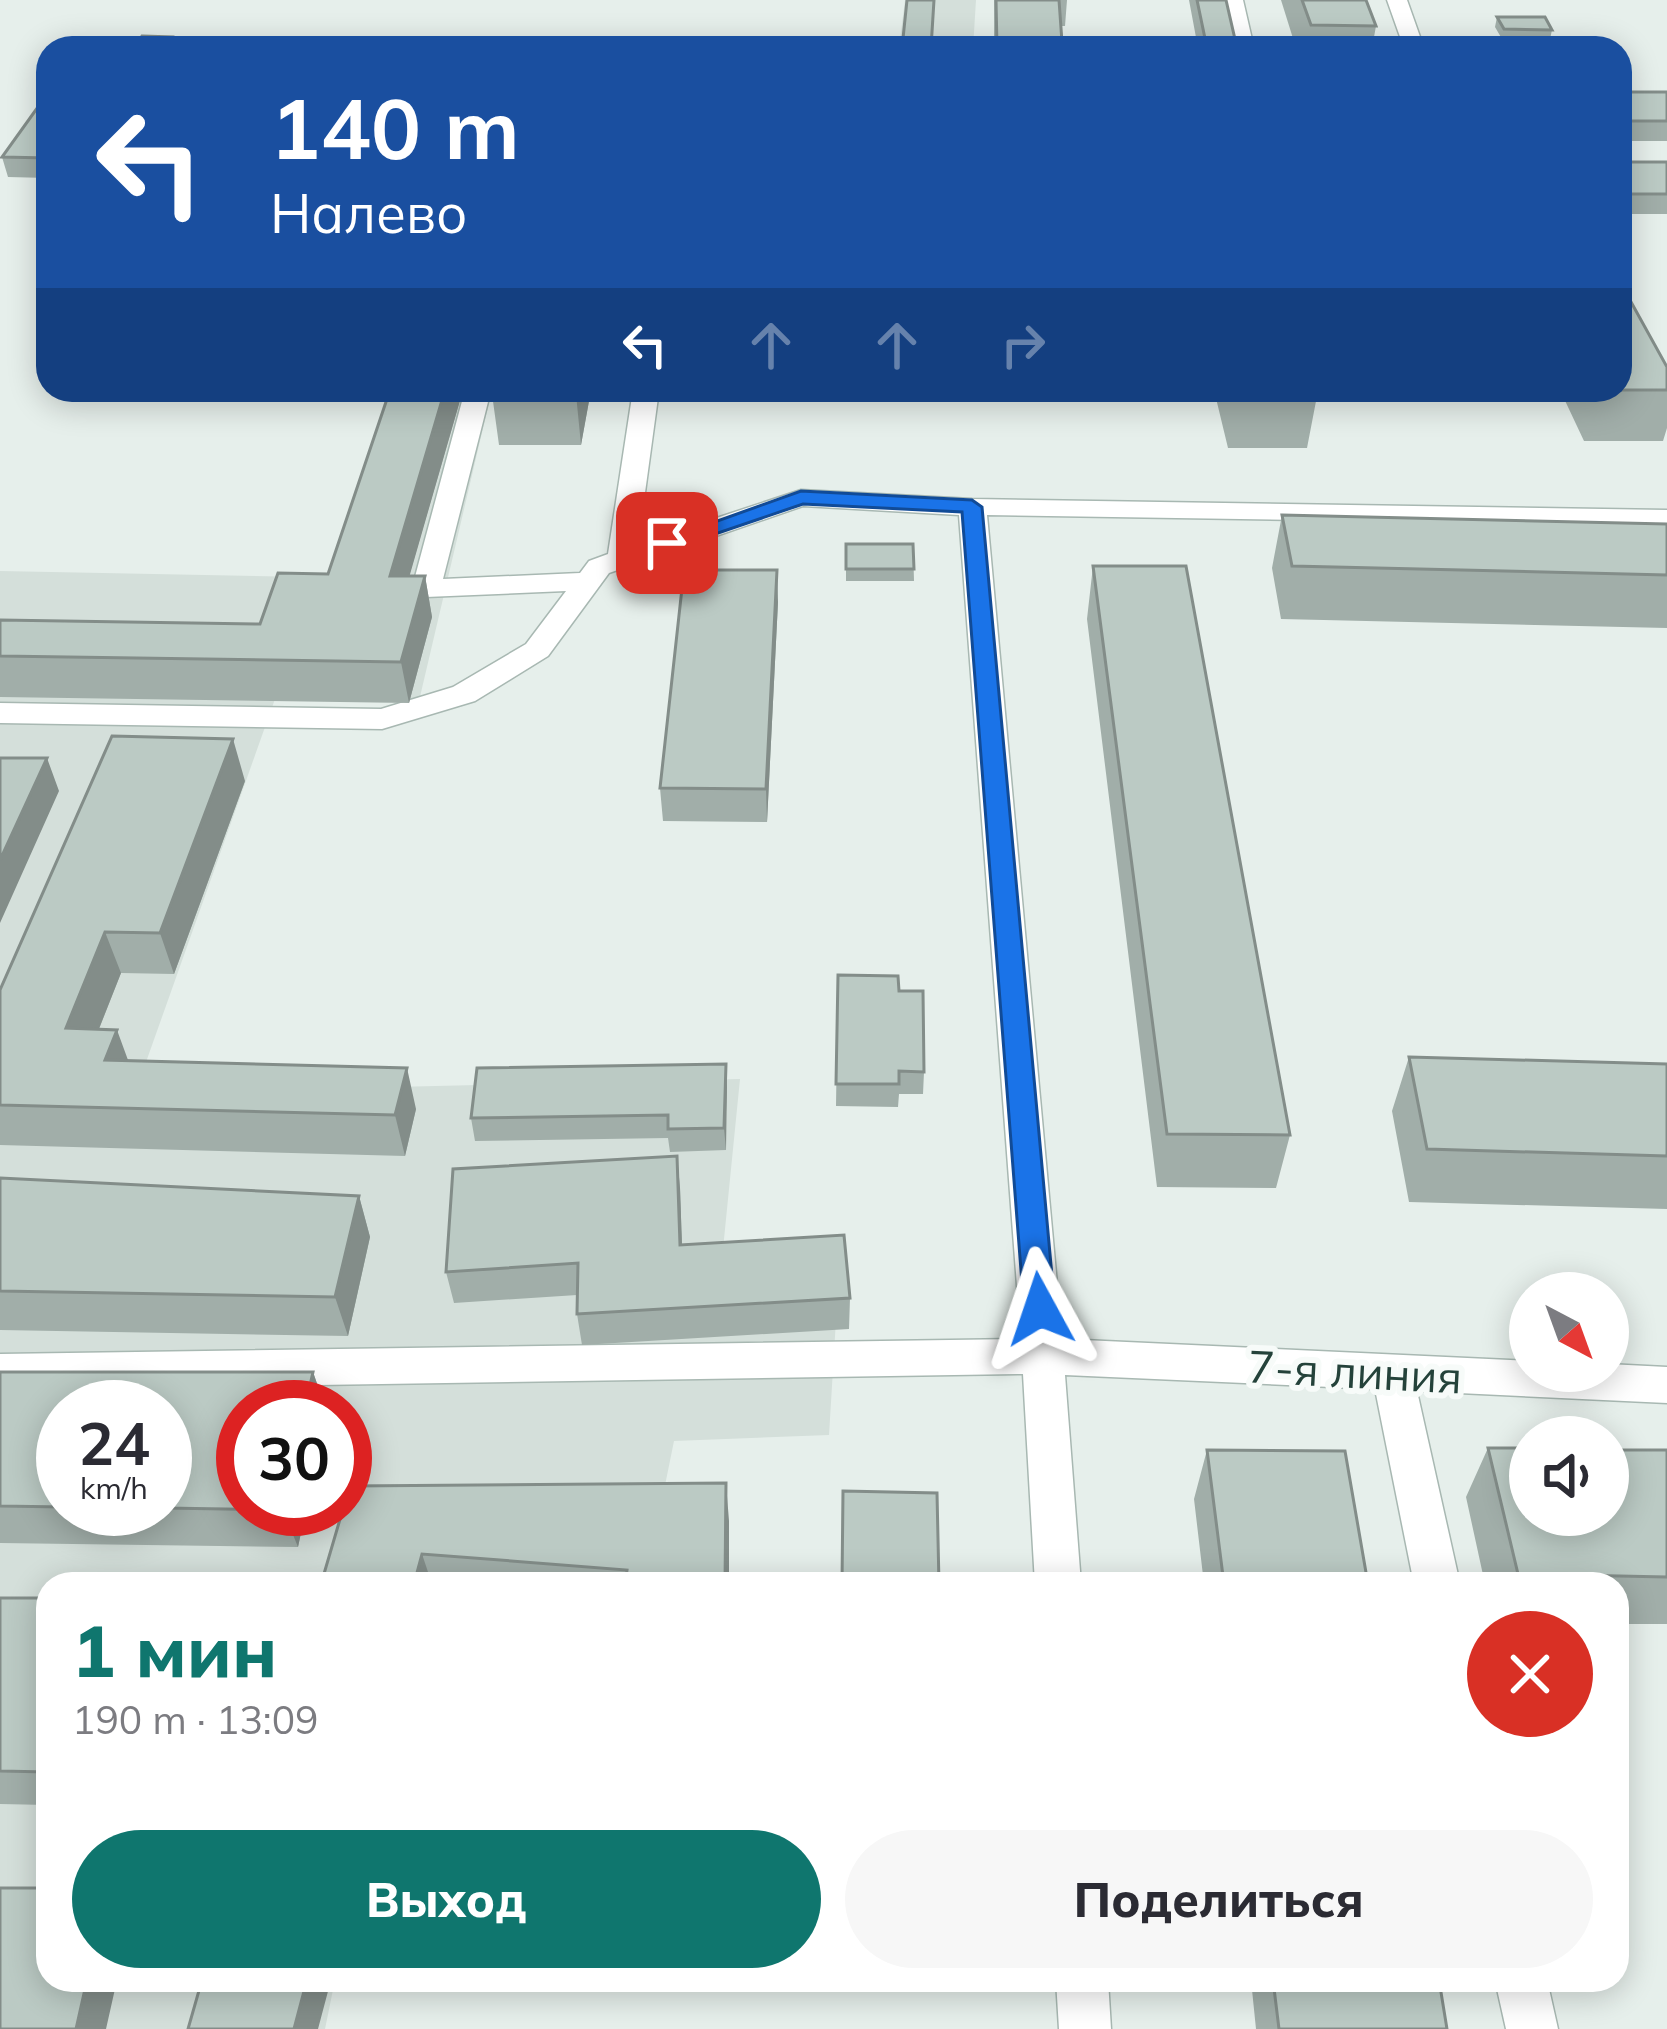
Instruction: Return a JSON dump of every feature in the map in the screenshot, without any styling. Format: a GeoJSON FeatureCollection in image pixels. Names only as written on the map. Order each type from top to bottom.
{"type":"FeatureCollection","features":[{"type":"Feature","properties":{"kind":"street"},"geometry":{"type":"LineString","coordinates":[[1233,0],[1241,36]]}},
{"type":"Feature","properties":{"kind":"street"},"geometry":{"type":"LineString","coordinates":[[1397,0],[1410,36]]}},
{"type":"Feature","properties":{"kind":"street"},"geometry":{"type":"LineString","coordinates":[[475,402],[426,587],[588,581]]}},
{"type":"Feature","properties":{"kind":"street"},"geometry":{"type":"LineString","coordinates":[[622,558],[644,402]]}},
{"type":"Feature","properties":{"kind":"street"},"geometry":{"type":"LineString","coordinates":[[0,713],[382,719],[464,694],[537,650],[599,567],[801,498],[972,507],[1667,518]]}},
{"type":"Feature","properties":{"kind":"street"},"geometry":{"type":"LineString","coordinates":[[972,507],[1057,1572]]}},
{"type":"Feature","properties":{"kind":"street","name":"7-я линия"},"geometry":{"type":"LineString","coordinates":[[0,1372],[1043,1356],[1667,1384]]}},
{"type":"Feature","properties":{"kind":"street"},"geometry":{"type":"LineString","coordinates":[[1392,1372],[1434,1572]]}},
{"type":"Feature","properties":{"kind":"street"},"geometry":{"type":"LineString","coordinates":[[1083,1992],[1085,2029]]}},
{"type":"Feature","properties":{"kind":"street"},"geometry":{"type":"LineString","coordinates":[[1524,1992],[1532,2029]]}},
{"type":"Feature","properties":{"kind":"shaded area"},"geometry":{"type":"Polygon","coordinates":[[[905,0],[976,0],[974,36],[900,36],[905,0]]]}},
{"type":"Feature","properties":{"kind":"shaded area"},"geometry":{"type":"Polygon","coordinates":[[[411,402],[489,402],[419,701],[275,699],[135,1093],[740,1079],[722,1259],[839,1270],[829,1435],[674,1441],[647,1572],[36,1572],[36,1992],[333,1992],[325,2029],[0,2029],[0,571],[356,578],[411,402]]]}},
{"type":"Feature","properties":{"kind":"building"},"geometry":{"type":"Polygon","coordinates":[[[907,0],[934,0],[932,36],[903,36],[907,0]]]}},
{"type":"Feature","properties":{"kind":"building"},"geometry":{"type":"Polygon","coordinates":[[[996,0],[1059,0],[1062,36],[997,36],[996,0]]]}},
{"type":"Feature","properties":{"kind":"building"},"geometry":{"type":"Polygon","coordinates":[[[1197,0],[1226,0],[1234,36],[1204,36],[1197,0]]]}},
{"type":"Feature","properties":{"kind":"building"},"geometry":{"type":"Polygon","coordinates":[[[1302,0],[1366,0],[1376,26],[1311,25],[1302,0]]]}},
{"type":"Feature","properties":{"kind":"building"},"geometry":{"type":"Polygon","coordinates":[[[1497,17],[1545,17],[1552,30],[1504,29],[1497,17]]]}},
{"type":"Feature","properties":{"kind":"building"},"geometry":{"type":"Polygon","coordinates":[[[1632,92],[1667,92],[1667,121],[1632,121],[1632,92]]]}},
{"type":"Feature","properties":{"kind":"building"},"geometry":{"type":"Polygon","coordinates":[[[36,110],[36,158],[2,157],[36,110]]]}},
{"type":"Feature","properties":{"kind":"building"},"geometry":{"type":"Polygon","coordinates":[[[1632,162],[1667,162],[1667,194],[1632,194],[1632,162]]]}},
{"type":"Feature","properties":{"kind":"building"},"geometry":{"type":"Polygon","coordinates":[[[1632,304],[1667,367],[1667,390],[1632,390],[1632,304]]]}},
{"type":"Feature","properties":{"kind":"building"},"geometry":{"type":"Polygon","coordinates":[[[386,402],[441,402],[390,576],[425,576],[401,662],[0,656],[0,620],[260,624],[278,573],[328,574],[386,402]]]}},
{"type":"Feature","properties":{"kind":"building"},"geometry":{"type":"Polygon","coordinates":[[[1282,515],[1667,524],[1667,575],[1292,566],[1282,515]]]}},
{"type":"Feature","properties":{"kind":"building"},"geometry":{"type":"Polygon","coordinates":[[[846,544],[913,544],[914,569],[846,569],[846,544]]]}},
{"type":"Feature","properties":{"kind":"building"},"geometry":{"type":"Polygon","coordinates":[[[1093,566],[1186,566],[1290,1135],[1167,1134],[1093,566]]]}},
{"type":"Feature","properties":{"kind":"building"},"geometry":{"type":"Polygon","coordinates":[[[684,570],[777,570],[766,789],[660,788],[684,570]]]}},
{"type":"Feature","properties":{"kind":"building"},"geometry":{"type":"Polygon","coordinates":[[[112,736],[233,739],[160,933],[105,932],[66,1028],[117,1030],[105,1060],[407,1068],[395,1115],[0,1105],[0,990],[112,736]]]}},
{"type":"Feature","properties":{"kind":"building"},"geometry":{"type":"Polygon","coordinates":[[[0,758],[47,758],[0,860],[0,758]]]}},
{"type":"Feature","properties":{"kind":"building"},"geometry":{"type":"Polygon","coordinates":[[[838,975],[898,976],[899,991],[923,991],[924,1072],[899,1071],[899,1084],[836,1084],[838,975]]]}},
{"type":"Feature","properties":{"kind":"building"},"geometry":{"type":"Polygon","coordinates":[[[1409,1057],[1667,1064],[1667,1156],[1427,1149],[1409,1057]]]}},
{"type":"Feature","properties":{"kind":"building"},"geometry":{"type":"Polygon","coordinates":[[[726,1064],[724,1128],[668,1129],[668,1115],[471,1118],[477,1068],[726,1064]]]}},
{"type":"Feature","properties":{"kind":"building"},"geometry":{"type":"Polygon","coordinates":[[[677,1156],[680,1245],[844,1235],[850,1298],[577,1314],[578,1263],[446,1272],[453,1169],[677,1156]]]}},
{"type":"Feature","properties":{"kind":"building"},"geometry":{"type":"Polygon","coordinates":[[[0,1178],[359,1196],[335,1297],[0,1291],[0,1178]]]}},
{"type":"Feature","properties":{"kind":"building"},"geometry":{"type":"Polygon","coordinates":[[[0,1372],[313,1372],[311,1380],[216,1380],[216,1509],[192,1508],[192,1380],[36,1380],[36,1507],[0,1506],[0,1372]]]}},
{"type":"Feature","properties":{"kind":"building"},"geometry":{"type":"Polygon","coordinates":[[[1488,1448],[1509,1448],[1509,1536],[1629,1536],[1629,1450],[1667,1450],[1667,1577],[1629,1576],[1629,1572],[1518,1572],[1488,1448]]]}},
{"type":"Feature","properties":{"kind":"building"},"geometry":{"type":"Polygon","coordinates":[[[1207,1450],[1345,1451],[1366,1572],[1222,1572],[1207,1450]]]}},
{"type":"Feature","properties":{"kind":"building"},"geometry":{"type":"Polygon","coordinates":[[[726,1483],[725,1572],[627,1572],[422,1554],[417,1572],[325,1572],[335,1536],[372,1536],[372,1486],[726,1483]]]}},
{"type":"Feature","properties":{"kind":"building"},"geometry":{"type":"Polygon","coordinates":[[[843,1491],[937,1493],[939,1572],[842,1572],[843,1491]]]}},
{"type":"Feature","properties":{"kind":"building"},"geometry":{"type":"Polygon","coordinates":[[[0,1598],[36,1598],[36,1772],[0,1771],[0,1598]]]}},
{"type":"Feature","properties":{"kind":"building"},"geometry":{"type":"Polygon","coordinates":[[[0,1888],[36,1888],[36,1992],[84,1992],[76,2029],[0,2029],[0,1888]]]}},
{"type":"Feature","properties":{"kind":"building"},"geometry":{"type":"Polygon","coordinates":[[[199,1992],[304,1992],[294,2029],[188,2029],[199,1992]]]}},
{"type":"Feature","properties":{"kind":"building"},"geometry":{"type":"Polygon","coordinates":[[[1274,1992],[1441,1992],[1447,2029],[1279,2029],[1274,1992]]]}},
{"type":"Feature","properties":{"kind":"route"},"geometry":{"type":"LineString","coordinates":[[667,543],[801,498],[972,507],[1040,1309]]}}]}
